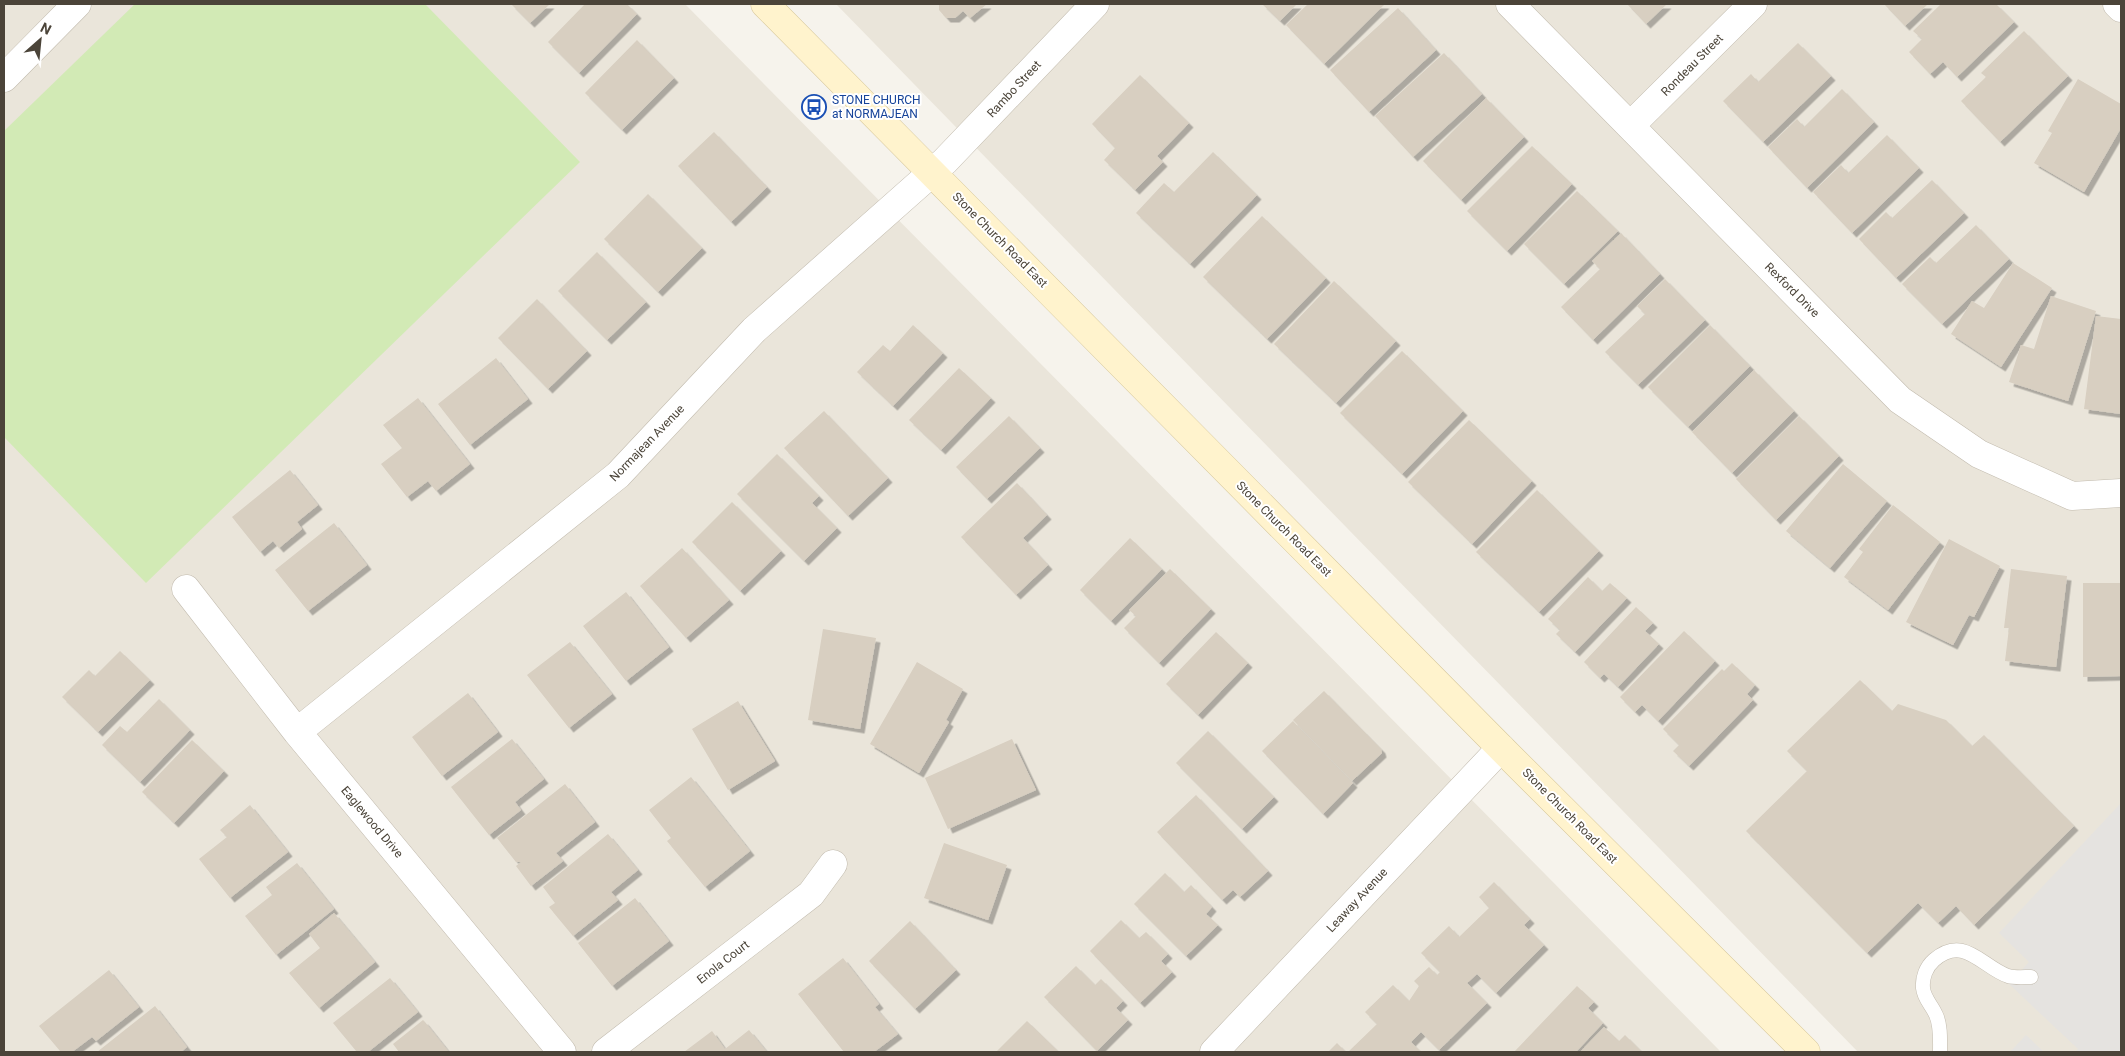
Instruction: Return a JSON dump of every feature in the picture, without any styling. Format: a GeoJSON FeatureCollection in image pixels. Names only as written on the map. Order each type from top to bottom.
{"type":"FeatureCollection","features":[{"type":"Feature","properties":{"kind":"main road","name":"Stone Church Road East"},"geometry":{"type":"LineString","coordinates":[[764,4],[1501,748],[1806,1052]]}},
{"type":"Feature","properties":{"kind":"street"},"geometry":{"type":"LineString","coordinates":[[4,78],[78,4]]}},
{"type":"Feature","properties":{"kind":"street","name":"Rambo Street"},"geometry":{"type":"LineString","coordinates":[[933,173],[1095,4]]}},
{"type":"Feature","properties":{"kind":"street","name":"Rexford Drive"},"geometry":{"type":"LineString","coordinates":[[1510,4],[1900,400],[1979,454],[2072,496],[2121,493]]}},
{"type":"Feature","properties":{"kind":"street","name":"Rondeau Street"},"geometry":{"type":"LineString","coordinates":[[1630,126],[1753,4]]}},
{"type":"Feature","properties":{"kind":"street"},"geometry":{"type":"LineString","coordinates":[[2117,4],[2121,8]]}},
{"type":"Feature","properties":{"kind":"street","name":"Normajean Avenue"},"geometry":{"type":"LineString","coordinates":[[297,732],[618,475],[754,330],[933,173]]}},
{"type":"Feature","properties":{"kind":"street","name":"Eaglewood Drive"},"geometry":{"type":"LineString","coordinates":[[186,589],[297,732],[562,1052]]}},
{"type":"Feature","properties":{"kind":"street","name":"Leaway Avenue"},"geometry":{"type":"LineString","coordinates":[[1214,1052],[1501,748]]}},
{"type":"Feature","properties":{"kind":"street","name":"Enola Court"},"geometry":{"type":"LineString","coordinates":[[606,1052],[811,894],[833,864]]}},
{"type":"Feature","properties":{"kind":"lane"},"geometry":{"type":"LineString","coordinates":[[1940,1052],[1936,1015],[1925,999],[1922,987],[1924,975],[1929,964],[1938,956],[1948,952],[1960,951],[1971,953],[1995,970],[2010,977],[2031,977]]}},
{"type":"Feature","properties":{"kind":"shaded area"},"geometry":{"type":"Polygon","coordinates":[[[4,4],[685,4],[1721,1052],[4,1052],[4,4]]]}},
{"type":"Feature","properties":{"kind":"shaded area"},"geometry":{"type":"Polygon","coordinates":[[[836,4],[2121,4],[2121,1052],[1858,1052],[836,4]]]}},
{"type":"Feature","properties":{"kind":"shaded area"},"geometry":{"type":"Polygon","coordinates":[[[2121,803],[2121,1052],[2076,1052],[2078,1049],[2009,984],[2029,962],[1999,933],[2121,803]]]}},
{"type":"Feature","properties":{"kind":"shaded area"},"geometry":{"type":"Polygon","coordinates":[[[2026,1035],[2044,1052],[2010,1052],[2026,1035]]]}},
{"type":"Feature","properties":{"kind":"green space"},"geometry":{"type":"Polygon","coordinates":[[[135,4],[425,4],[580,162],[146,583],[4,437],[4,131],[135,4]]]}},
{"type":"Feature","properties":{"kind":"building"},"geometry":{"type":"Polygon","coordinates":[[[511,4],[550,4],[530,23],[511,4]]]}},
{"type":"Feature","properties":{"kind":"building"},"geometry":{"type":"Polygon","coordinates":[[[585,4],[627,4],[637,14],[579,73],[548,42],[585,4]]]}},
{"type":"Feature","properties":{"kind":"building"},"geometry":{"type":"Polygon","coordinates":[[[939,4],[987,4],[970,18],[963,11],[955,18],[946,18],[939,10],[939,4]]]}},
{"type":"Feature","properties":{"kind":"building"},"geometry":{"type":"Polygon","coordinates":[[[1262,4],[1297,4],[1280,21],[1262,4]]]}},
{"type":"Feature","properties":{"kind":"building"},"geometry":{"type":"Polygon","coordinates":[[[1308,4],[1385,4],[1324,64],[1286,25],[1308,4]]]}},
{"type":"Feature","properties":{"kind":"building"},"geometry":{"type":"Polygon","coordinates":[[[1627,4],[1667,4],[1646,24],[1627,4]]]}},
{"type":"Feature","properties":{"kind":"building"},"geometry":{"type":"Polygon","coordinates":[[[1884,4],[1928,4],[1905,26],[1884,4]]]}},
{"type":"Feature","properties":{"kind":"building"},"geometry":{"type":"Polygon","coordinates":[[[1941,4],[1996,4],[2014,22],[1957,77],[1943,62],[1930,74],[1909,52],[1922,39],[1913,31],[1941,4]]]}},
{"type":"Feature","properties":{"kind":"building"},"geometry":{"type":"Polygon","coordinates":[[[1398,8],[1436,50],[1369,112],[1330,70],[1398,8]]]}},
{"type":"Feature","properties":{"kind":"building"},"geometry":{"type":"Polygon","coordinates":[[[2024,31],[2068,76],[2000,142],[1961,101],[1986,77],[1981,73],[2024,31]]]}},
{"type":"Feature","properties":{"kind":"building"},"geometry":{"type":"Polygon","coordinates":[[[637,40],[674,78],[622,130],[585,93],[637,40]]]}},
{"type":"Feature","properties":{"kind":"building"},"geometry":{"type":"Polygon","coordinates":[[[1798,43],[1831,76],[1763,142],[1723,101],[1751,74],[1758,82],[1798,43]]]}},
{"type":"Feature","properties":{"kind":"building"},"geometry":{"type":"Polygon","coordinates":[[[1444,53],[1482,94],[1413,157],[1375,116],[1444,53]]]}},
{"type":"Feature","properties":{"kind":"building"},"geometry":{"type":"Polygon","coordinates":[[[1140,75],[1189,123],[1157,156],[1163,162],[1135,190],[1104,160],[1115,148],[1092,124],[1140,75]]]}},
{"type":"Feature","properties":{"kind":"building"},"geometry":{"type":"Polygon","coordinates":[[[2078,79],[2121,104],[2121,128],[2084,192],[2034,163],[2052,133],[2048,131],[2078,79]]]}},
{"type":"Feature","properties":{"kind":"building"},"geometry":{"type":"Polygon","coordinates":[[[1842,89],[1874,122],[1807,188],[1768,147],[1797,119],[1804,127],[1842,89]]]}},
{"type":"Feature","properties":{"kind":"building"},"geometry":{"type":"Polygon","coordinates":[[[1486,98],[1524,137],[1461,200],[1423,161],[1486,98]]]}},
{"type":"Feature","properties":{"kind":"building"},"geometry":{"type":"Polygon","coordinates":[[[714,132],[767,187],[731,222],[678,166],[714,132]]]}},
{"type":"Feature","properties":{"kind":"building"},"geometry":{"type":"Polygon","coordinates":[[[1887,135],[1919,168],[1852,233],[1813,192],[1841,165],[1848,173],[1887,135]]]}},
{"type":"Feature","properties":{"kind":"building"},"geometry":{"type":"Polygon","coordinates":[[[1532,146],[1572,184],[1507,251],[1467,211],[1532,146]]]}},
{"type":"Feature","properties":{"kind":"building"},"geometry":{"type":"Polygon","coordinates":[[[1213,152],[1257,195],[1190,264],[1136,213],[1164,183],[1174,192],[1213,152]]]}},
{"type":"Feature","properties":{"kind":"building"},"geometry":{"type":"Polygon","coordinates":[[[1932,180],[1964,213],[1896,278],[1859,239],[1886,212],[1892,218],[1932,180]]]}},
{"type":"Feature","properties":{"kind":"building"},"geometry":{"type":"Polygon","coordinates":[[[1577,191],[1618,231],[1564,284],[1524,244],[1577,191]]]}},
{"type":"Feature","properties":{"kind":"building"},"geometry":{"type":"Polygon","coordinates":[[[648,194],[702,248],[658,292],[604,239],[648,194]]]}},
{"type":"Feature","properties":{"kind":"building"},"geometry":{"type":"Polygon","coordinates":[[[1262,216],[1326,278],[1267,339],[1203,277],[1262,216]]]}},
{"type":"Feature","properties":{"kind":"building"},"geometry":{"type":"Polygon","coordinates":[[[1976,225],[2009,259],[1942,324],[1902,284],[1930,257],[1936,263],[1976,225]]]}},
{"type":"Feature","properties":{"kind":"building"},"geometry":{"type":"Polygon","coordinates":[[[1621,233],[1660,274],[1593,340],[1561,307],[1600,269],[1592,261],[1621,233]]]}},
{"type":"Feature","properties":{"kind":"building"},"geometry":{"type":"Polygon","coordinates":[[[597,252],[646,302],[607,340],[558,291],[597,252]]]}},
{"type":"Feature","properties":{"kind":"building"},"geometry":{"type":"Polygon","coordinates":[[[2013,263],[2052,288],[2001,367],[1951,334],[1972,301],[1984,308],[2013,263]]]}},
{"type":"Feature","properties":{"kind":"building"},"geometry":{"type":"Polygon","coordinates":[[[1665,279],[1705,320],[1638,385],[1605,352],[1645,314],[1637,306],[1665,279]]]}},
{"type":"Feature","properties":{"kind":"building"},"geometry":{"type":"Polygon","coordinates":[[[1334,281],[1396,341],[1336,403],[1274,344],[1334,281]]]}},
{"type":"Feature","properties":{"kind":"building"},"geometry":{"type":"Polygon","coordinates":[[[2051,296],[2096,311],[2068,401],[2009,382],[2021,345],[2034,349],[2051,296]]]}},
{"type":"Feature","properties":{"kind":"building"},"geometry":{"type":"Polygon","coordinates":[[[537,299],[587,351],[548,389],[498,338],[537,299]]]}},
{"type":"Feature","properties":{"kind":"building"},"geometry":{"type":"Polygon","coordinates":[[[2096,316],[2121,319],[2121,414],[2084,409],[2096,316]]]}},
{"type":"Feature","properties":{"kind":"building"},"geometry":{"type":"Polygon","coordinates":[[[913,325],[943,353],[893,406],[857,372],[883,345],[890,351],[913,325]]]}},
{"type":"Feature","properties":{"kind":"building"},"geometry":{"type":"Polygon","coordinates":[[[1710,325],[1750,366],[1688,427],[1648,387],[1710,325]]]}},
{"type":"Feature","properties":{"kind":"building"},"geometry":{"type":"Polygon","coordinates":[[[1402,351],[1463,411],[1402,474],[1340,413],[1402,351]]]}},
{"type":"Feature","properties":{"kind":"building"},"geometry":{"type":"Polygon","coordinates":[[[496,358],[528,399],[470,445],[438,404],[496,358]]]}},
{"type":"Feature","properties":{"kind":"building"},"geometry":{"type":"Polygon","coordinates":[[[959,368],[991,398],[941,450],[909,420],[959,368]]]}},
{"type":"Feature","properties":{"kind":"building"},"geometry":{"type":"Polygon","coordinates":[[[1754,370],[1794,411],[1732,473],[1692,432],[1754,370]]]}},
{"type":"Feature","properties":{"kind":"building"},"geometry":{"type":"Polygon","coordinates":[[[418,398],[470,464],[436,491],[428,481],[407,497],[381,464],[402,448],[383,425],[418,398]]]}},
{"type":"Feature","properties":{"kind":"building"},"geometry":{"type":"Polygon","coordinates":[[[824,411],[888,478],[848,516],[784,448],[824,411]]]}},
{"type":"Feature","properties":{"kind":"building"},"geometry":{"type":"Polygon","coordinates":[[[1009,416],[1040,448],[987,499],[956,467],[1009,416]]]}},
{"type":"Feature","properties":{"kind":"building"},"geometry":{"type":"Polygon","coordinates":[[[1799,416],[1839,456],[1776,520],[1736,479],[1799,416]]]}},
{"type":"Feature","properties":{"kind":"building"},"geometry":{"type":"Polygon","coordinates":[[[1469,420],[1532,481],[1472,544],[1408,482],[1469,420]]]}},
{"type":"Feature","properties":{"kind":"building"},"geometry":{"type":"Polygon","coordinates":[[[777,454],[819,496],[812,503],[837,528],[804,561],[737,494],[777,454]]]}},
{"type":"Feature","properties":{"kind":"building"},"geometry":{"type":"Polygon","coordinates":[[[1843,464],[1887,501],[1830,568],[1786,531],[1843,464]]]}},
{"type":"Feature","properties":{"kind":"building"},"geometry":{"type":"Polygon","coordinates":[[[290,470],[318,505],[297,522],[302,529],[279,548],[273,541],[260,552],[232,517],[290,470]]]}},
{"type":"Feature","properties":{"kind":"building"},"geometry":{"type":"Polygon","coordinates":[[[1017,483],[1047,515],[1023,538],[1048,565],[1016,595],[961,537],[1017,483]]]}},
{"type":"Feature","properties":{"kind":"building"},"geometry":{"type":"Polygon","coordinates":[[[1537,490],[1599,551],[1539,612],[1476,552],[1537,490]]]}},
{"type":"Feature","properties":{"kind":"building"},"geometry":{"type":"Polygon","coordinates":[[[732,502],[781,551],[740,591],[692,542],[732,502]]]}},
{"type":"Feature","properties":{"kind":"building"},"geometry":{"type":"Polygon","coordinates":[[[1893,505],[1940,542],[1888,610],[1844,577],[1863,552],[1859,549],[1893,505]]]}},
{"type":"Feature","properties":{"kind":"building"},"geometry":{"type":"Polygon","coordinates":[[[334,523],[367,565],[308,611],[275,570],[334,523]]]}},
{"type":"Feature","properties":{"kind":"building"},"geometry":{"type":"Polygon","coordinates":[[[1130,538],[1162,569],[1111,621],[1080,590],[1130,538]]]}},
{"type":"Feature","properties":{"kind":"building"},"geometry":{"type":"Polygon","coordinates":[[[1949,539],[2000,566],[1974,617],[1969,615],[1953,645],[1906,622],[1949,539]]]}},
{"type":"Feature","properties":{"kind":"building"},"geometry":{"type":"Polygon","coordinates":[[[682,548],[729,600],[686,638],[640,586],[682,548]]]}},
{"type":"Feature","properties":{"kind":"building"},"geometry":{"type":"Polygon","coordinates":[[[1170,569],[1211,609],[1159,663],[1124,628],[1136,616],[1129,610],[1170,569]]]}},
{"type":"Feature","properties":{"kind":"building"},"geometry":{"type":"Polygon","coordinates":[[[2011,569],[2067,576],[2056,667],[2005,661],[2009,628],[2004,628],[2011,569]]]}},
{"type":"Feature","properties":{"kind":"building"},"geometry":{"type":"Polygon","coordinates":[[[1588,577],[1602,591],[1610,583],[1627,598],[1575,652],[1556,634],[1560,630],[1548,619],[1588,577]]]}},
{"type":"Feature","properties":{"kind":"building"},"geometry":{"type":"Polygon","coordinates":[[[2083,583],[2121,583],[2121,676],[2083,677],[2083,583]]]}},
{"type":"Feature","properties":{"kind":"building"},"geometry":{"type":"Polygon","coordinates":[[[626,592],[669,647],[626,681],[583,626],[626,592]]]}},
{"type":"Feature","properties":{"kind":"building"},"geometry":{"type":"Polygon","coordinates":[[[1636,607],[1653,623],[1645,631],[1659,644],[1618,687],[1604,674],[1600,678],[1584,662],[1636,607]]]}},
{"type":"Feature","properties":{"kind":"building"},"geometry":{"type":"Polygon","coordinates":[[[823,629],[876,638],[860,729],[808,720],[823,629]]]}},
{"type":"Feature","properties":{"kind":"building"},"geometry":{"type":"Polygon","coordinates":[[[1684,631],[1715,661],[1658,721],[1642,705],[1635,712],[1620,697],[1684,631]]]}},
{"type":"Feature","properties":{"kind":"building"},"geometry":{"type":"Polygon","coordinates":[[[1216,632],[1248,663],[1198,715],[1166,684],[1216,632]]]}},
{"type":"Feature","properties":{"kind":"building"},"geometry":{"type":"Polygon","coordinates":[[[570,642],[612,694],[569,728],[527,675],[570,642]]]}},
{"type":"Feature","properties":{"kind":"building"},"geometry":{"type":"Polygon","coordinates":[[[120,651],[150,680],[98,732],[62,697],[89,670],[95,676],[120,651]]]}},
{"type":"Feature","properties":{"kind":"building"},"geometry":{"type":"Polygon","coordinates":[[[917,662],[963,689],[946,720],[949,722],[919,773],[870,744],[917,662]]]}},
{"type":"Feature","properties":{"kind":"building"},"geometry":{"type":"Polygon","coordinates":[[[1732,663],[1755,685],[1747,694],[1753,700],[1689,766],[1673,751],[1679,745],[1663,729],[1722,669],[1724,671],[1732,663]]]}},
{"type":"Feature","properties":{"kind":"building"},"geometry":{"type":"Polygon","coordinates":[[[1860,680],[1892,711],[1898,704],[1946,720],[1972,746],[1984,735],[2074,826],[1974,925],[1956,906],[1938,923],[1918,903],[1867,953],[1746,831],[1807,771],[1787,751],[1860,680]]]}},
{"type":"Feature","properties":{"kind":"building"},"geometry":{"type":"Polygon","coordinates":[[[1324,691],[1381,749],[1382,753],[1352,781],[1293,720],[1324,691]]]}},
{"type":"Feature","properties":{"kind":"building"},"geometry":{"type":"Polygon","coordinates":[[[468,693],[498,732],[442,776],[412,737],[468,693]]]}},
{"type":"Feature","properties":{"kind":"building"},"geometry":{"type":"Polygon","coordinates":[[[159,699],[190,730],[140,782],[102,745],[120,726],[127,732],[159,699]]]}},
{"type":"Feature","properties":{"kind":"building"},"geometry":{"type":"Polygon","coordinates":[[[738,701],[775,761],[728,790],[692,729],[738,701]]]}},
{"type":"Feature","properties":{"kind":"building"},"geometry":{"type":"Polygon","coordinates":[[[1293,721],[1353,783],[1323,814],[1262,751],[1293,721]]]}},
{"type":"Feature","properties":{"kind":"building"},"geometry":{"type":"Polygon","coordinates":[[[1208,731],[1274,797],[1242,829],[1176,763],[1208,731]]]}},
{"type":"Feature","properties":{"kind":"building"},"geometry":{"type":"Polygon","coordinates":[[[512,739],[544,779],[515,802],[521,810],[489,835],[451,787],[512,739]]]}},
{"type":"Feature","properties":{"kind":"building"},"geometry":{"type":"Polygon","coordinates":[[[1012,739],[1036,790],[948,829],[925,778],[1012,739]]]}},
{"type":"Feature","properties":{"kind":"building"},"geometry":{"type":"Polygon","coordinates":[[[192,740],[224,771],[174,823],[142,792],[192,740]]]}},
{"type":"Feature","properties":{"kind":"building"},"geometry":{"type":"Polygon","coordinates":[[[691,777],[750,851],[705,887],[667,841],[671,838],[649,810],[691,777]]]}},
{"type":"Feature","properties":{"kind":"building"},"geometry":{"type":"Polygon","coordinates":[[[565,784],[595,822],[556,853],[563,861],[531,886],[516,866],[521,862],[516,862],[497,838],[565,784]]]}},
{"type":"Feature","properties":{"kind":"building"},"geometry":{"type":"Polygon","coordinates":[[[1196,795],[1268,871],[1240,897],[1233,890],[1222,900],[1157,832],[1196,795]]]}},
{"type":"Feature","properties":{"kind":"building"},"geometry":{"type":"Polygon","coordinates":[[[250,805],[288,852],[230,898],[199,859],[227,837],[220,830],[250,805]]]}},
{"type":"Feature","properties":{"kind":"building"},"geometry":{"type":"Polygon","coordinates":[[[608,834],[638,870],[611,892],[618,900],[573,936],[549,907],[555,903],[543,887],[608,834]]]}},
{"type":"Feature","properties":{"kind":"building"},"geometry":{"type":"Polygon","coordinates":[[[944,843],[1007,865],[988,920],[924,898],[944,843]]]}},
{"type":"Feature","properties":{"kind":"building"},"geometry":{"type":"Polygon","coordinates":[[[297,863],[334,909],[276,955],[245,916],[272,895],[266,887],[297,863]]]}},
{"type":"Feature","properties":{"kind":"building"},"geometry":{"type":"Polygon","coordinates":[[[1165,873],[1184,892],[1191,885],[1212,907],[1206,914],[1218,925],[1186,956],[1134,904],[1165,873]]]}},
{"type":"Feature","properties":{"kind":"building"},"geometry":{"type":"Polygon","coordinates":[[[1494,882],[1530,919],[1524,925],[1544,945],[1496,993],[1477,974],[1467,983],[1487,1003],[1439,1050],[1421,1032],[1411,1042],[1421,1052],[1348,1052],[1377,1024],[1365,1012],[1393,985],[1409,1001],[1419,986],[1414,981],[1429,967],[1437,975],[1440,972],[1421,953],[1449,926],[1459,937],[1489,908],[1479,897],[1494,882]]]}},
{"type":"Feature","properties":{"kind":"building"},"geometry":{"type":"Polygon","coordinates":[[[635,898],[669,941],[612,986],[578,943],[635,898]]]}},
{"type":"Feature","properties":{"kind":"building"},"geometry":{"type":"Polygon","coordinates":[[[334,913],[375,962],[319,1008],[289,973],[320,948],[309,934],[334,913]]]}},
{"type":"Feature","properties":{"kind":"building"},"geometry":{"type":"Polygon","coordinates":[[[1121,920],[1139,938],[1146,932],[1168,954],[1161,961],[1172,972],[1140,1003],[1090,951],[1121,920]]]}},
{"type":"Feature","properties":{"kind":"building"},"geometry":{"type":"Polygon","coordinates":[[[910,921],[956,970],[915,1009],[869,961],[910,921]]]}},
{"type":"Feature","properties":{"kind":"building"},"geometry":{"type":"Polygon","coordinates":[[[843,958],[879,1004],[875,1007],[898,1034],[874,1052],[844,1052],[798,994],[843,958]]]}},
{"type":"Feature","properties":{"kind":"building"},"geometry":{"type":"Polygon","coordinates":[[[1076,966],[1095,985],[1101,979],[1123,1001],[1116,1008],[1128,1020],[1097,1051],[1044,997],[1076,966]]]}},
{"type":"Feature","properties":{"kind":"building"},"geometry":{"type":"Polygon","coordinates":[[[109,970],[139,1007],[96,1041],[92,1037],[72,1052],[61,1052],[39,1026],[109,970]]]}},
{"type":"Feature","properties":{"kind":"building"},"geometry":{"type":"Polygon","coordinates":[[[390,978],[418,1012],[368,1052],[357,1052],[333,1023],[390,978]]]}},
{"type":"Feature","properties":{"kind":"building"},"geometry":{"type":"Polygon","coordinates":[[[1577,986],[1594,1002],[1588,1008],[1603,1023],[1576,1052],[1514,1052],[1577,986]]]}},
{"type":"Feature","properties":{"kind":"building"},"geometry":{"type":"Polygon","coordinates":[[[155,1006],[187,1047],[181,1052],[97,1052],[155,1006]]]}},
{"type":"Feature","properties":{"kind":"building"},"geometry":{"type":"Polygon","coordinates":[[[423,1020],[449,1052],[399,1052],[393,1044],[423,1020]]]}},
{"type":"Feature","properties":{"kind":"building"},"geometry":{"type":"Polygon","coordinates":[[[1027,1021],[1059,1052],[996,1052],[1027,1021]]]}},
{"type":"Feature","properties":{"kind":"building"},"geometry":{"type":"Polygon","coordinates":[[[1604,1027],[1619,1041],[1625,1035],[1642,1052],[1580,1052],[1604,1027]]]}},
{"type":"Feature","properties":{"kind":"building"},"geometry":{"type":"Polygon","coordinates":[[[749,1030],[767,1052],[684,1052],[712,1031],[725,1049],[749,1030]]]}},
{"type":"Feature","properties":{"kind":"building"},"geometry":{"type":"Polygon","coordinates":[[[1337,1043],[1346,1052],[1328,1052],[1337,1043]]]}},
{"type":"Feature","properties":{"kind":"place","name":"STONE CHURCH at NORMAJEAN"},"geometry":{"type":"Point","coordinates":[814,107]}}]}
